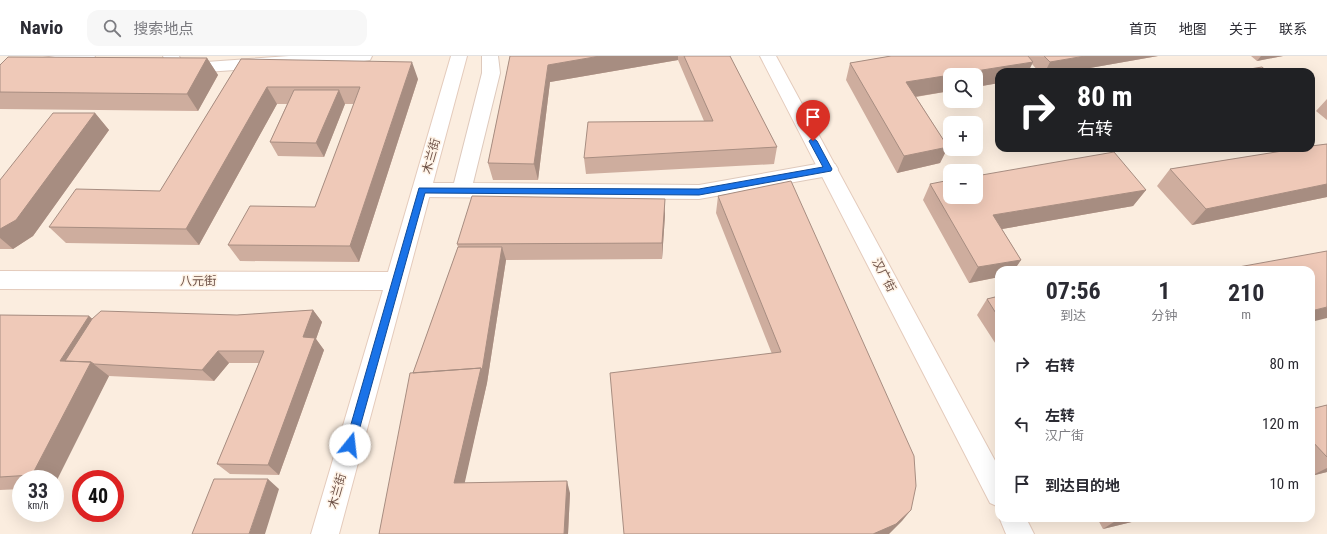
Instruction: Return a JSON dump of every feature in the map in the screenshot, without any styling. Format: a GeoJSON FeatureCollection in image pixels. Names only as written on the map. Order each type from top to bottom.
{"type":"FeatureCollection","features":[{"type":"Feature","properties":{"kind":"street"},"geometry":{"type":"LineString","coordinates":[[0,70],[87,56]]}},
{"type":"Feature","properties":{"kind":"street"},"geometry":{"type":"LineString","coordinates":[[171,56],[174,64],[192,68],[364,56]]}},
{"type":"Feature","properties":{"kind":"street","name":"木兰街"},"geometry":{"type":"LineString","coordinates":[[325,534],[459,56]]}},
{"type":"Feature","properties":{"kind":"street"},"geometry":{"type":"LineString","coordinates":[[462,190],[491,73],[490,56]]}},
{"type":"Feature","properties":{"kind":"street","name":"汉广街"},"geometry":{"type":"LineString","coordinates":[[768,56],[995,486]]}},
{"type":"Feature","properties":{"kind":"street"},"geometry":{"type":"LineString","coordinates":[[422,190],[699,192],[828,169]]}},
{"type":"Feature","properties":{"kind":"street","name":"八元街"},"geometry":{"type":"LineString","coordinates":[[0,280],[396,281]]}},
{"type":"Feature","properties":{"kind":"street"},"geometry":{"type":"LineString","coordinates":[[1014,522],[1020,534]]}},
{"type":"Feature","properties":{"kind":"building"},"geometry":{"type":"Polygon","coordinates":[[[510,56],[600,56],[548,65],[534,164],[488,163],[510,56]]]}},
{"type":"Feature","properties":{"kind":"building"},"geometry":{"type":"Polygon","coordinates":[[[684,56],[730,56],[777,147],[584,158],[588,122],[713,121],[684,56]]]}},
{"type":"Feature","properties":{"kind":"building"},"geometry":{"type":"Polygon","coordinates":[[[891,56],[1028,56],[1033,62],[983,70],[983,68],[943,68],[943,76],[906,82],[943,139],[943,148],[904,156],[850,63],[891,56]]]}},
{"type":"Feature","properties":{"kind":"building"},"geometry":{"type":"Polygon","coordinates":[[[1044,56],[1085,56],[1050,62],[1044,56]]]}},
{"type":"Feature","properties":{"kind":"building"},"geometry":{"type":"Polygon","coordinates":[[[8,57],[207,58],[187,94],[0,92],[0,65],[8,57]]]}},
{"type":"Feature","properties":{"kind":"building"},"geometry":{"type":"Polygon","coordinates":[[[241,59],[412,62],[350,246],[228,245],[250,206],[315,207],[360,87],[267,87],[186,229],[49,227],[76,189],[160,191],[241,59]]]}},
{"type":"Feature","properties":{"kind":"building"},"geometry":{"type":"Polygon","coordinates":[[[294,90],[339,90],[316,143],[270,142],[294,90]]]}},
{"type":"Feature","properties":{"kind":"building"},"geometry":{"type":"Polygon","coordinates":[[[53,113],[95,113],[16,220],[0,229],[0,180],[53,113]]]}},
{"type":"Feature","properties":{"kind":"building"},"geometry":{"type":"Polygon","coordinates":[[[1327,144],[1327,184],[1206,209],[1170,169],[1276,152],[1315,152],[1315,146],[1327,144]]]}},
{"type":"Feature","properties":{"kind":"building"},"geometry":{"type":"Polygon","coordinates":[[[1114,152],[1146,190],[993,215],[1021,260],[978,267],[930,184],[943,181],[943,204],[983,204],[983,175],[1114,152]]]}},
{"type":"Feature","properties":{"kind":"building"},"geometry":{"type":"Polygon","coordinates":[[[791,181],[914,456],[916,486],[911,510],[896,524],[873,534],[624,534],[610,373],[781,352],[718,196],[791,181]]]}},
{"type":"Feature","properties":{"kind":"building"},"geometry":{"type":"Polygon","coordinates":[[[472,196],[665,199],[662,243],[457,244],[472,196]]]}},
{"type":"Feature","properties":{"kind":"building"},"geometry":{"type":"Polygon","coordinates":[[[458,247],[502,247],[482,371],[481,368],[413,373],[458,247]]]}},
{"type":"Feature","properties":{"kind":"building"},"geometry":{"type":"Polygon","coordinates":[[[1327,251],[1327,307],[1315,310],[1315,266],[1244,266],[1327,251]]]}},
{"type":"Feature","properties":{"kind":"building"},"geometry":{"type":"Polygon","coordinates":[[[995,297],[995,312],[987,299],[995,297]]]}},
{"type":"Feature","properties":{"kind":"building"},"geometry":{"type":"Polygon","coordinates":[[[313,310],[303,337],[315,338],[268,465],[217,464],[264,351],[218,351],[202,370],[65,361],[92,319],[101,311],[237,315],[313,310]]]}},
{"type":"Feature","properties":{"kind":"building"},"geometry":{"type":"Polygon","coordinates":[[[0,315],[89,316],[60,361],[91,362],[35,470],[12,470],[12,476],[0,477],[0,315]]]}},
{"type":"Feature","properties":{"kind":"building"},"geometry":{"type":"Polygon","coordinates":[[[481,368],[454,483],[567,481],[564,534],[379,534],[410,373],[481,368]]]}},
{"type":"Feature","properties":{"kind":"building"},"geometry":{"type":"Polygon","coordinates":[[[1327,405],[1327,457],[1315,444],[1315,408],[1327,405]]]}},
{"type":"Feature","properties":{"kind":"building"},"geometry":{"type":"Polygon","coordinates":[[[214,479],[268,479],[249,534],[192,534],[214,479]]]}},
{"type":"Feature","properties":{"kind":"route"},"geometry":{"type":"LineString","coordinates":[[350,445],[422,190],[699,192],[828,169],[813,141]]}}]}
